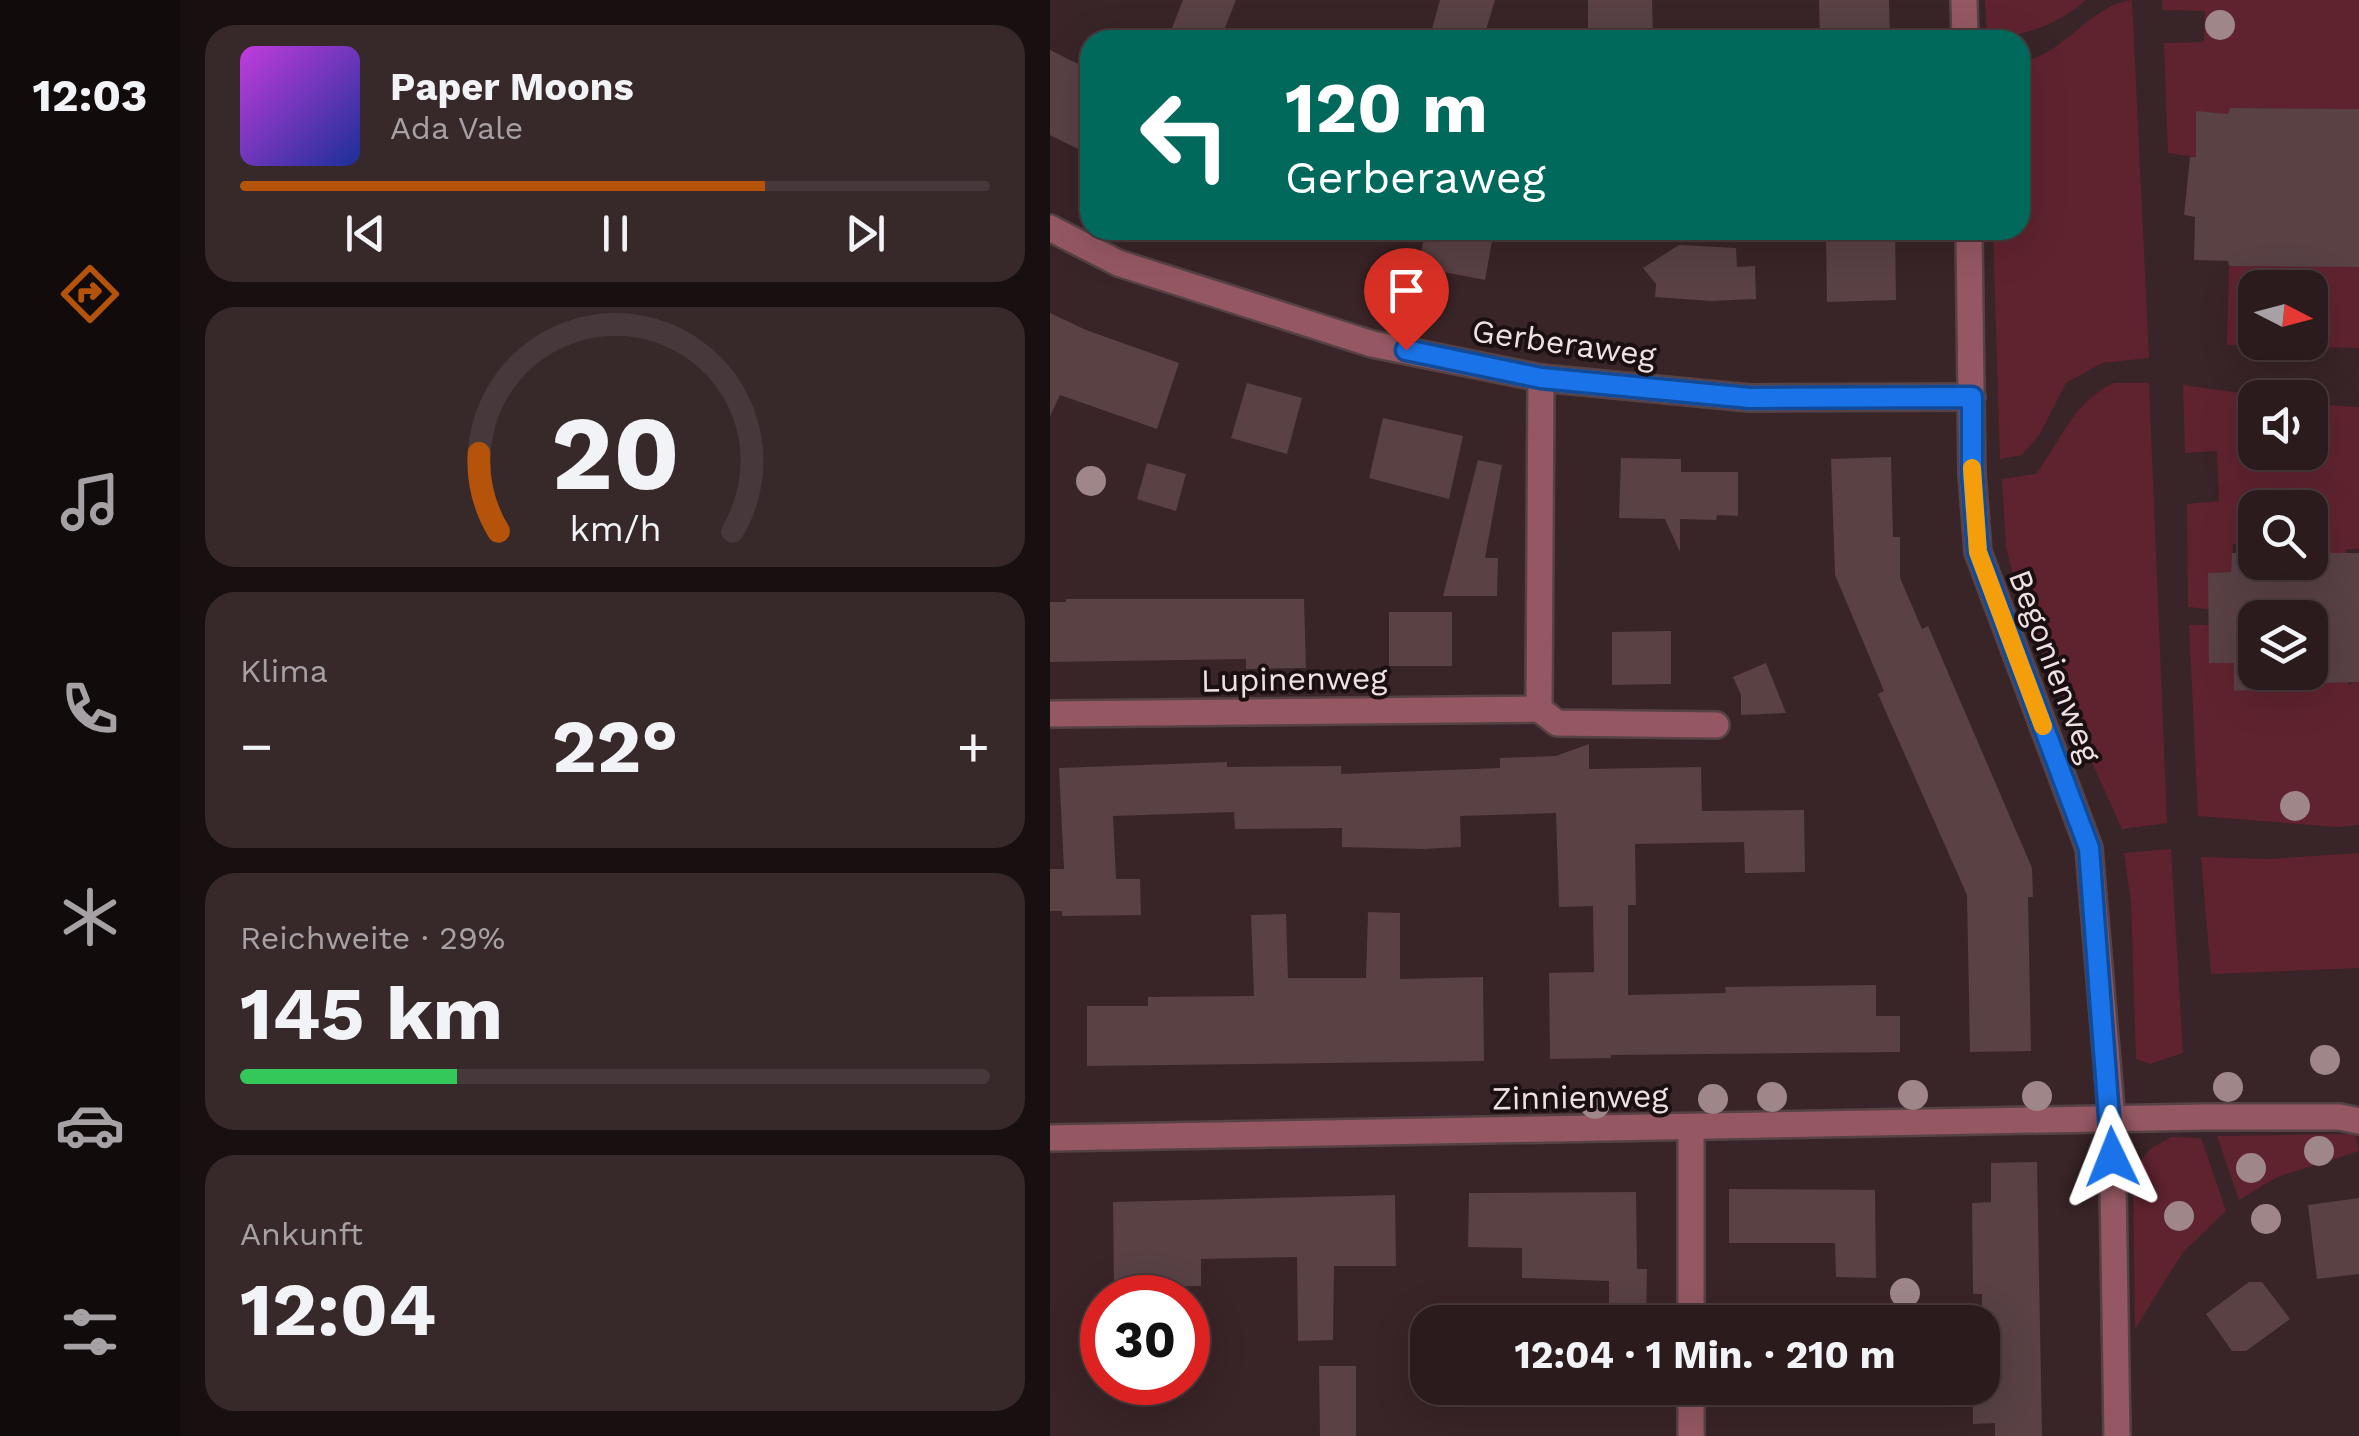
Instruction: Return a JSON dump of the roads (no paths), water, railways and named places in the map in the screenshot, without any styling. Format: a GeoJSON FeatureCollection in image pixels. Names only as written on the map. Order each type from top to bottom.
{"type":"FeatureCollection","features":[{"type":"Feature","properties":{"kind":"street"},"geometry":{"type":"LineString","coordinates":[[1964,0],[1966,30]]}},
{"type":"Feature","properties":{"kind":"street","name":"Gerberaweg"},"geometry":{"type":"LineString","coordinates":[[1050,228],[1118,264],[1372,344],[1541,378],[1750,398],[1972,397]]}},
{"type":"Feature","properties":{"kind":"street","name":"Begonienweg"},"geometry":{"type":"LineString","coordinates":[[1969,240],[1972,474],[1978,552],[2089,848],[2112,1120],[2117,1436]]}},
{"type":"Feature","properties":{"kind":"street"},"geometry":{"type":"LineString","coordinates":[[1539,709],[1541,378]]}},
{"type":"Feature","properties":{"kind":"street","name":"Lupinenweg"},"geometry":{"type":"LineString","coordinates":[[1050,714],[1539,709],[1557,723],[1716,725]]}},
{"type":"Feature","properties":{"kind":"street","name":"Zinnienweg"},"geometry":{"type":"LineString","coordinates":[[1050,1138],[2204,1117],[2340,1117],[2359,1121]]}},
{"type":"Feature","properties":{"kind":"street"},"geometry":{"type":"LineString","coordinates":[[1690,1128],[1691,1305]]}},
{"type":"Feature","properties":{"kind":"street"},"geometry":{"type":"LineString","coordinates":[[1691,1405],[1691,1436]]}}]}
